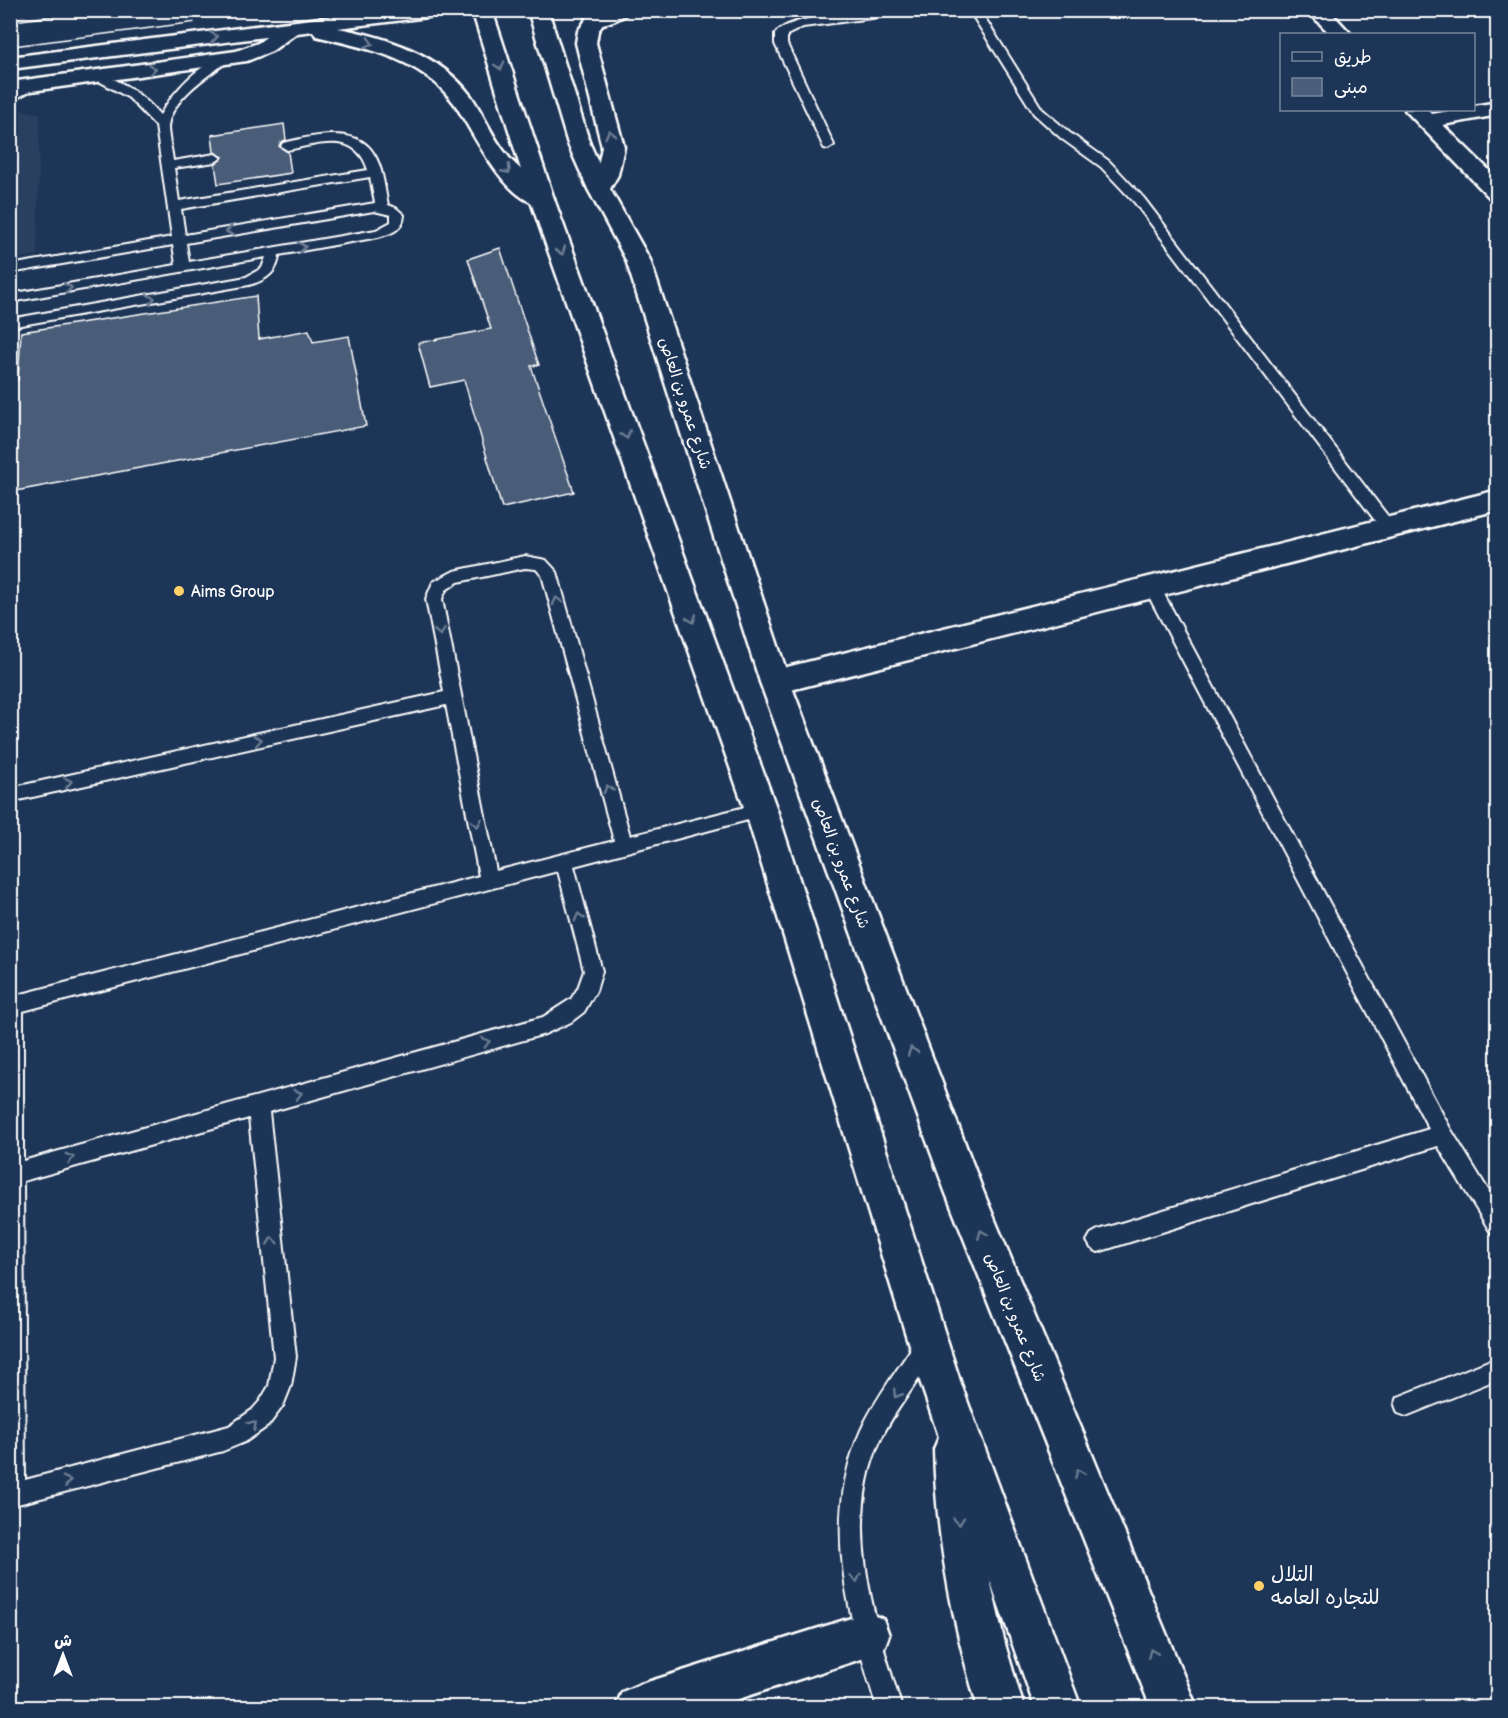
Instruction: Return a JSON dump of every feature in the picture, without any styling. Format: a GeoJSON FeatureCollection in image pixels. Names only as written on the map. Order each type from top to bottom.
{"type":"FeatureCollection","features":[{"type":"Feature","properties":{"kind":"main road"},"geometry":{"type":"LineString","coordinates":[[10,34],[193,10]]}},
{"type":"Feature","properties":{"kind":"main road"},"geometry":{"type":"LineString","coordinates":[[10,88],[225,59],[265,47],[291,28],[356,10]]}},
{"type":"Feature","properties":{"kind":"main road"},"geometry":{"type":"LineString","coordinates":[[10,63],[436,10]]}},
{"type":"Feature","properties":{"kind":"main road"},"geometry":{"type":"LineString","coordinates":[[482,10],[542,199],[761,810],[927,1344],[1058,1707]]}},
{"type":"Feature","properties":{"kind":"main road","name":"شارع عمرو بن العاص"},"geometry":{"type":"LineString","coordinates":[[538,10],[566,107],[599,189],[638,260],[655,306],[775,682],[964,1191],[1174,1707]]}},
{"type":"Feature","properties":{"kind":"main road"},"geometry":{"type":"LineString","coordinates":[[599,189],[608,175],[613,147],[586,43],[588,31],[599,15],[620,10]]}},
{"type":"Feature","properties":{"kind":"main road"},"geometry":{"type":"LineString","coordinates":[[1317,10],[1340,33]]}},
{"type":"Feature","properties":{"kind":"main road"},"geometry":{"type":"LineString","coordinates":[[291,28],[362,40],[398,52],[435,74],[461,97],[503,165],[527,189],[542,199]]}},
{"type":"Feature","properties":{"kind":"main road"},"geometry":{"type":"LineString","coordinates":[[35,84],[77,54]]}},
{"type":"Feature","properties":{"kind":"main road"},"geometry":{"type":"LineString","coordinates":[[1475,110],[1497,108]]}},
{"type":"Feature","properties":{"kind":"main road"},"geometry":{"type":"LineString","coordinates":[[1422,115],[1465,111]]}},
{"type":"Feature","properties":{"kind":"main road"},"geometry":{"type":"LineString","coordinates":[[1422,115],[1497,193]]}},
{"type":"Feature","properties":{"kind":"main road"},"geometry":{"type":"LineString","coordinates":[[775,682],[1497,500]]}},
{"type":"Feature","properties":{"kind":"main road"},"geometry":{"type":"LineString","coordinates":[[954,1420],[955,1479],[960,1541],[972,1605],[1001,1707]]}},
{"type":"Feature","properties":{"kind":"main road"},"geometry":{"type":"LineString","coordinates":[[638,1707],[867,1635]]}},
{"type":"Feature","properties":{"kind":"lane"},"geometry":{"type":"LineString","coordinates":[[828,145],[781,44],[781,34],[801,24],[910,10]]}},
{"type":"Feature","properties":{"kind":"lane"},"geometry":{"type":"LineString","coordinates":[[974,10],[1038,111],[1066,136],[1105,164],[1134,194],[1388,527]]}},
{"type":"Feature","properties":{"kind":"lane"},"geometry":{"type":"LineString","coordinates":[[162,126],[166,114],[183,90],[225,59]]}},
{"type":"Feature","properties":{"kind":"lane"},"geometry":{"type":"LineString","coordinates":[[96,76],[136,97],[156,116],[162,126],[183,268]]}},
{"type":"Feature","properties":{"kind":"lane"},"geometry":{"type":"LineString","coordinates":[[10,99],[35,84]]}},
{"type":"Feature","properties":{"kind":"lane"},"geometry":{"type":"LineString","coordinates":[[287,146],[325,140],[349,141],[365,149],[374,173],[382,207]]}},
{"type":"Feature","properties":{"kind":"lane"},"geometry":{"type":"LineString","coordinates":[[168,165],[214,158]]}},
{"type":"Feature","properties":{"kind":"lane"},"geometry":{"type":"LineString","coordinates":[[173,206],[374,173]]}},
{"type":"Feature","properties":{"kind":"lane"},"geometry":{"type":"LineString","coordinates":[[10,269],[382,207],[398,215],[397,223],[390,229],[10,298]]}},
{"type":"Feature","properties":{"kind":"lane"},"geometry":{"type":"LineString","coordinates":[[10,323],[249,281],[269,268],[273,260],[273,252]]}},
{"type":"Feature","properties":{"kind":"lane"},"geometry":{"type":"LineString","coordinates":[[489,881],[434,599],[439,586],[454,578],[525,562],[545,568],[549,572],[624,846]]}},
{"type":"Feature","properties":{"kind":"lane"},"geometry":{"type":"LineString","coordinates":[[1152,587],[1443,1135],[1497,1226]]}},
{"type":"Feature","properties":{"kind":"lane"},"geometry":{"type":"LineString","coordinates":[[10,795],[452,697]]}},
{"type":"Feature","properties":{"kind":"lane"},"geometry":{"type":"LineString","coordinates":[[258,1106],[285,1357],[284,1377],[276,1398],[262,1417],[244,1432],[223,1440],[12,1495],[14,1174],[12,1005],[761,810]]}},
{"type":"Feature","properties":{"kind":"lane"},"geometry":{"type":"LineString","coordinates":[[14,1174],[564,1018],[580,1005],[589,988],[593,971],[564,861]]}},
{"type":"Feature","properties":{"kind":"lane"},"geometry":{"type":"LineString","coordinates":[[1098,1241],[1443,1135]]}},
{"type":"Feature","properties":{"kind":"lane"},"geometry":{"type":"LineString","coordinates":[[890,1707],[867,1635],[851,1552],[852,1511],[858,1473],[870,1437],[927,1344]]}},
{"type":"Feature","properties":{"kind":"lane"},"geometry":{"type":"LineString","coordinates":[[1406,1405],[1497,1368]]}},
{"type":"Feature","properties":{"kind":"shaded area"},"geometry":{"type":"Polygon","coordinates":[[[11,108],[40,114],[37,255],[11,259],[11,108]]]}},
{"type":"Feature","properties":{"kind":"building"},"geometry":{"type":"Polygon","coordinates":[[[284,124],[286,140],[279,146],[288,152],[291,173],[218,184],[215,164],[223,157],[214,152],[212,135],[284,124]]]}},
{"type":"Feature","properties":{"kind":"building"},"geometry":{"type":"Polygon","coordinates":[[[500,248],[539,365],[531,366],[574,492],[502,508],[464,380],[430,387],[418,343],[491,329],[468,259],[500,248]]]}},
{"type":"Feature","properties":{"kind":"building"},"geometry":{"type":"Polygon","coordinates":[[[256,296],[259,339],[309,330],[313,342],[349,336],[366,426],[10,492],[10,382],[18,380],[21,332],[256,296]]]}},
{"type":"Feature","properties":{"kind":"tunnel"},"geometry":{"type":"LineString","coordinates":[[10,35],[35,20],[43,10]]}},
{"type":"Feature","properties":{"kind":"place","name":"Aims Group"},"geometry":{"type":"Point","coordinates":[179,591]}},
{"type":"Feature","properties":{"kind":"place","name":"التلال للتجاره العامه"},"geometry":{"type":"Point","coordinates":[1259,1586]}}]}
